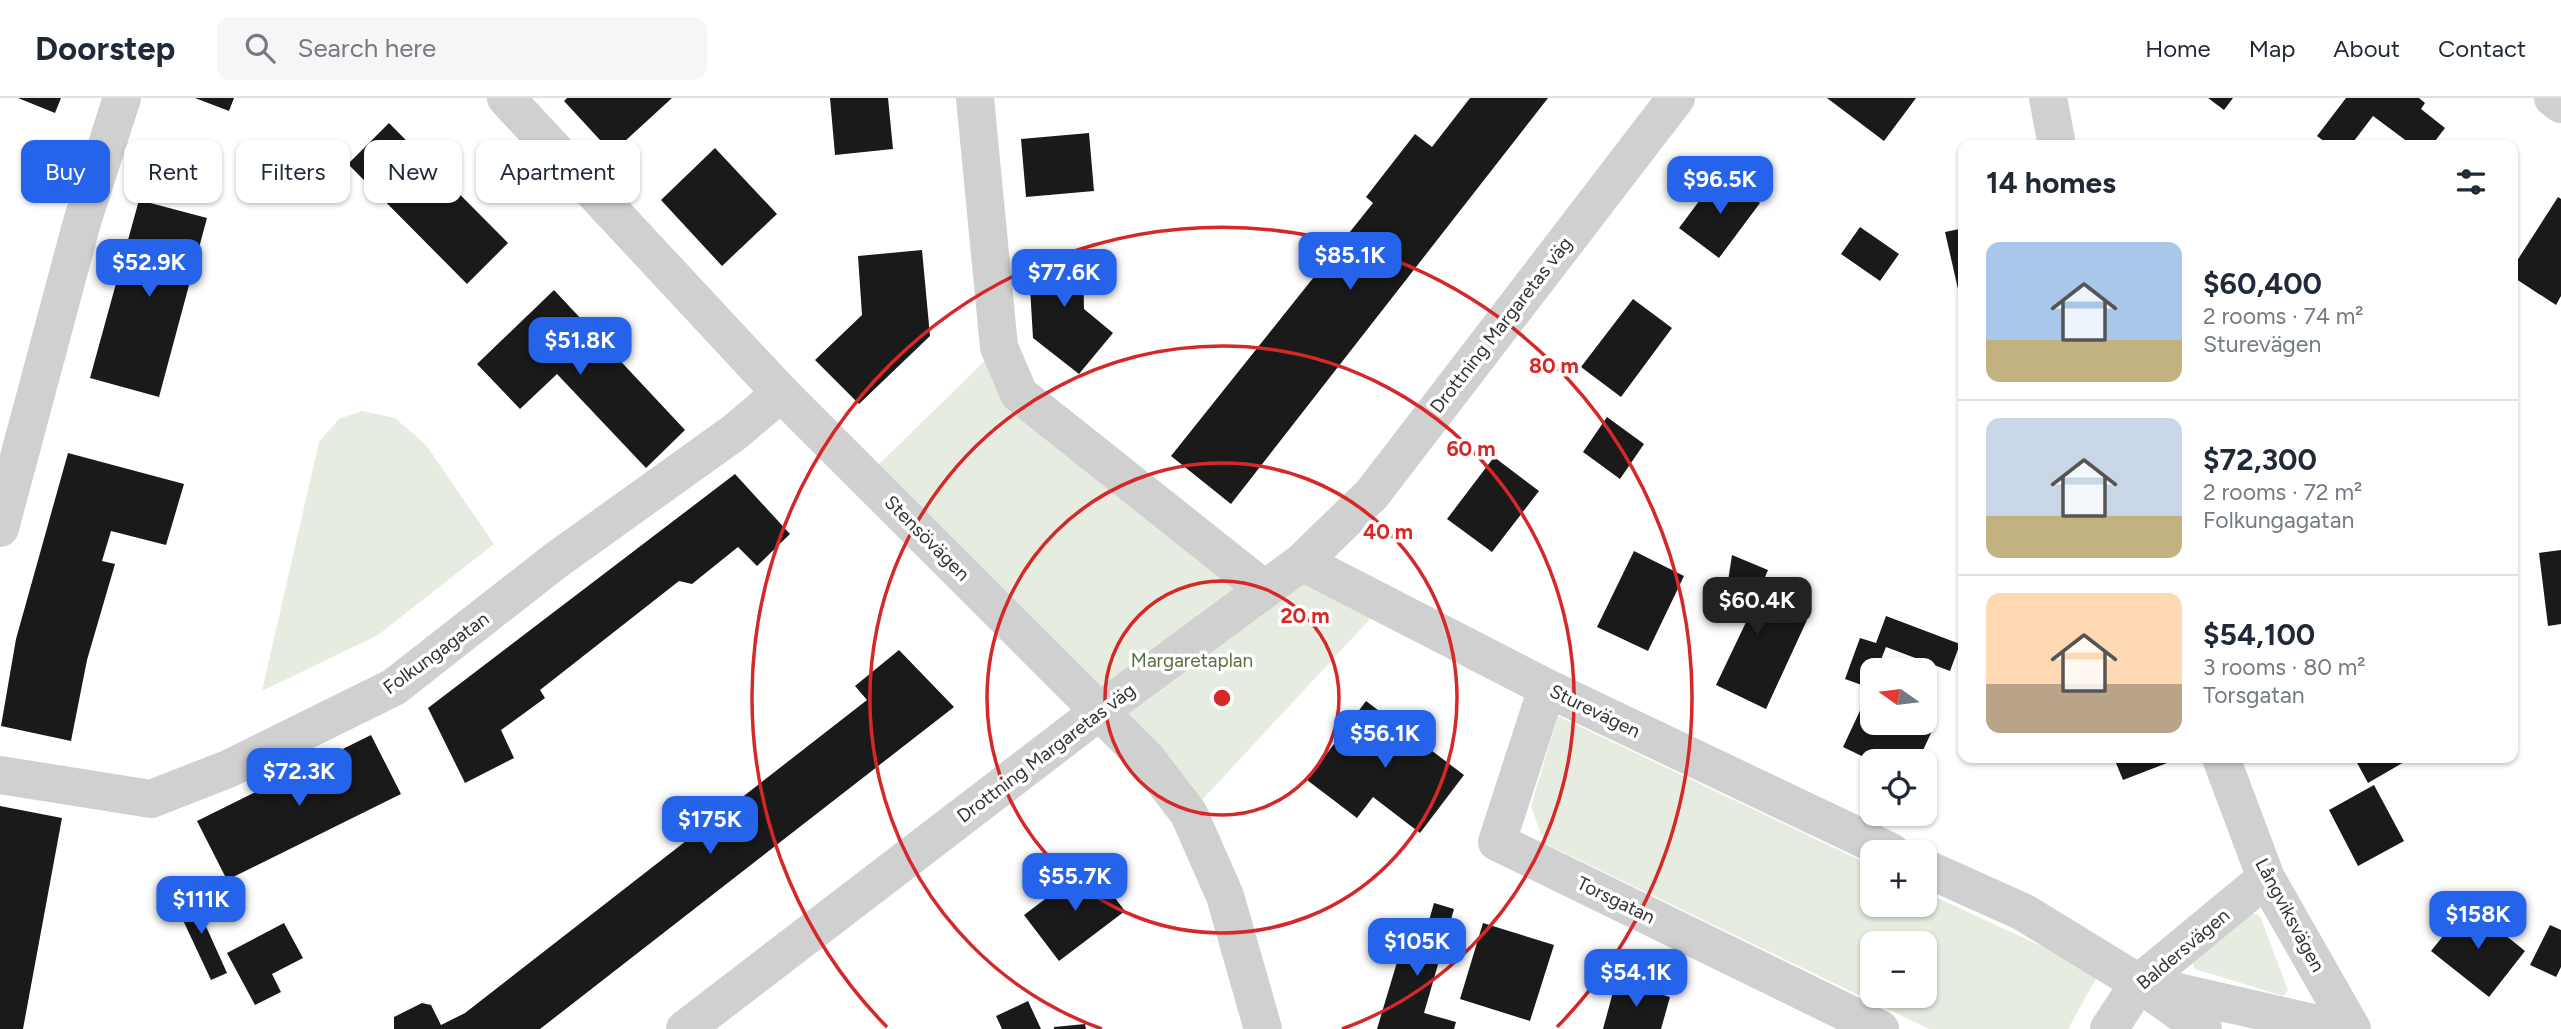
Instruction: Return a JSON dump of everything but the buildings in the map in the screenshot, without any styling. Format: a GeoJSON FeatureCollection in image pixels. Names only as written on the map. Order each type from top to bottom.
{"type":"FeatureCollection","features":[{"type":"Feature","properties":{"kind":"street"},"geometry":{"type":"LineString","coordinates":[[0,528],[82,222],[122,98]]}},
{"type":"Feature","properties":{"kind":"street","name":"Stensövägen"},"geometry":{"type":"LineString","coordinates":[[506,98],[781,393],[1147,760],[1189,814],[1225,896],[1263,1029]]}},
{"type":"Feature","properties":{"kind":"street"},"geometry":{"type":"LineString","coordinates":[[975,98],[999,347],[1019,394],[1264,589]]}},
{"type":"Feature","properties":{"kind":"street","name":"Drottning Margaretas väg"},"geometry":{"type":"LineString","coordinates":[[685,1029],[1100,711],[1303,562],[1372,494],[1676,98]]}},
{"type":"Feature","properties":{"kind":"street"},"geometry":{"type":"LineString","coordinates":[[2048,98],[2056,140]]}},
{"type":"Feature","properties":{"kind":"street"},"geometry":{"type":"LineString","coordinates":[[2553,98],[2561,104]]}},
{"type":"Feature","properties":{"kind":"street","name":"Folkungagatan"},"geometry":{"type":"LineString","coordinates":[[0,775],[151,799],[228,769],[394,687],[555,561],[735,432],[781,393]]}},
{"type":"Feature","properties":{"kind":"street","name":"Sturevägen"},"geometry":{"type":"LineString","coordinates":[[1303,562],[1547,688],[1866,840]]}},
{"type":"Feature","properties":{"kind":"street","name":"Torsgatan"},"geometry":{"type":"LineString","coordinates":[[1547,688],[1497,842],[1880,1029]]}},
{"type":"Feature","properties":{"kind":"street","name":"Långviksvägen"},"geometry":{"type":"LineString","coordinates":[[2223,763],[2266,878],[2352,1029]]}},
{"type":"Feature","properties":{"kind":"street"},"geometry":{"type":"LineString","coordinates":[[1937,873],[2023,912],[2138,983],[2203,1029]]}},
{"type":"Feature","properties":{"kind":"street","name":"Baldersvägen"},"geometry":{"type":"LineString","coordinates":[[2109,1029],[2138,983],[2266,878]]}},
{"type":"Feature","properties":{"kind":"street"},"geometry":{"type":"LineString","coordinates":[[2138,983],[2339,1029]]}},
{"type":"Feature","properties":{"kind":"green space","name":"Margaretaplan"},"geometry":{"type":"Polygon","coordinates":[[[999,347],[1019,394],[1264,589],[1302,562],[1383,605],[1189,814],[866,477],[999,347]]]}},
{"type":"Feature","properties":{"kind":"green space"},"geometry":{"type":"Polygon","coordinates":[[[362,411],[395,418],[426,445],[494,544],[378,635],[262,691],[319,442],[339,419],[362,411]]]}},
{"type":"Feature","properties":{"kind":"green space"},"geometry":{"type":"Polygon","coordinates":[[[1558,716],[1860,860],[1860,917],[1937,917],[1937,898],[2099,973],[2068,1029],[1929,1029],[1886,1008],[1937,1008],[1937,931],[1860,931],[1860,996],[1544,843],[1531,806],[1558,716]]]}},
{"type":"Feature","properties":{"kind":"green space"},"geometry":{"type":"Polygon","coordinates":[[[2253,913],[2260,916],[2288,990],[2283,996],[2195,969],[2193,963],[2253,913]]]}}]}
